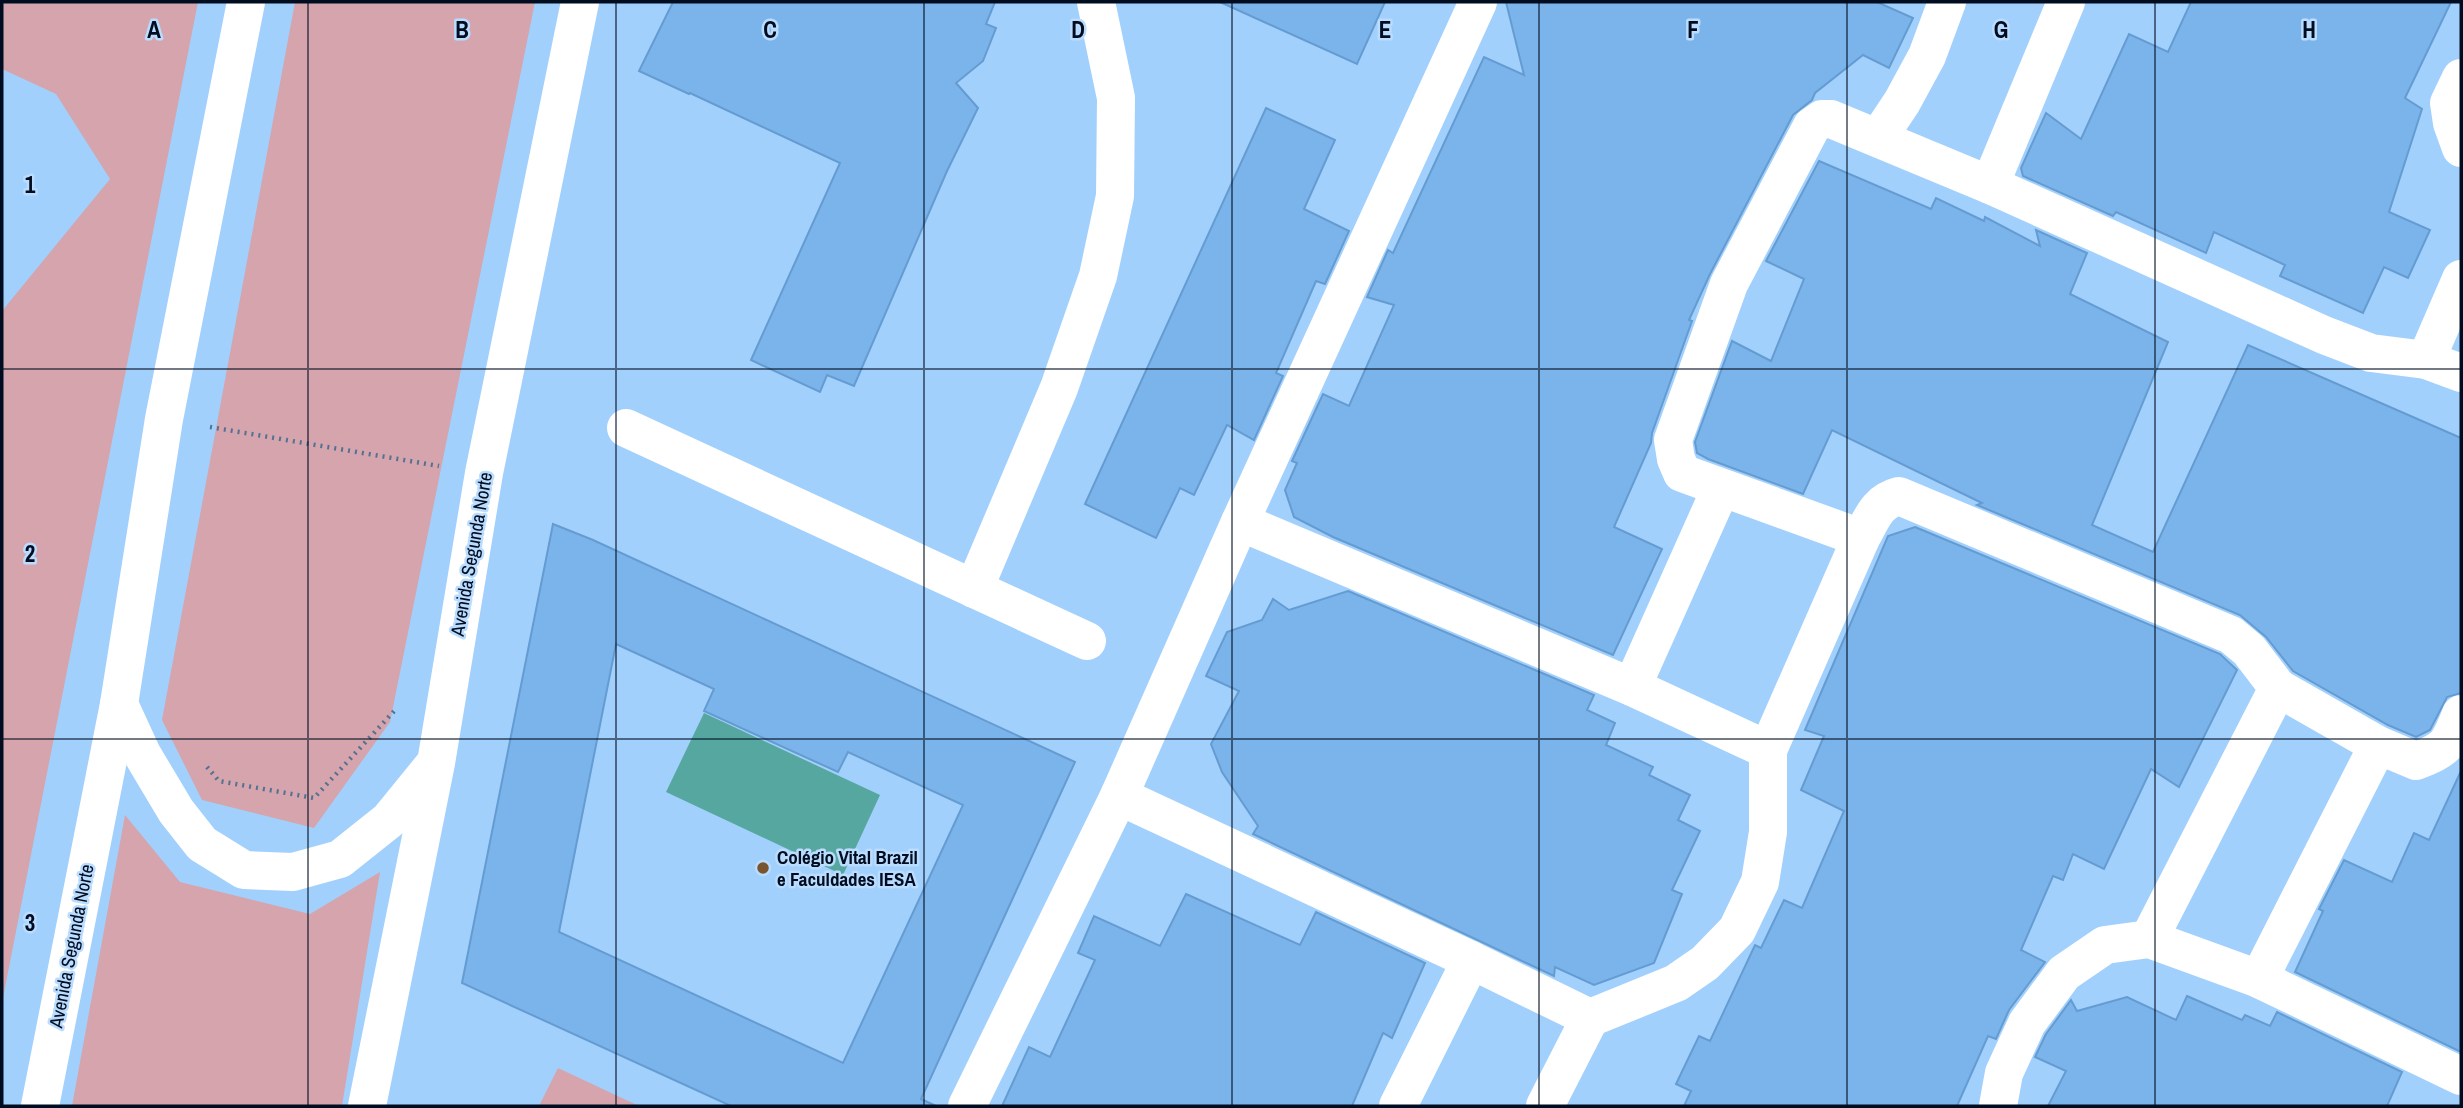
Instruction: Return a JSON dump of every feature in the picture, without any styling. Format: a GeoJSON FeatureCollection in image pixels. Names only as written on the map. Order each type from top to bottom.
{"type":"FeatureCollection","features":[{"type":"Feature","properties":{"kind":"street","name":"Avenida Segunda Norte"},"geometry":{"type":"LineString","coordinates":[[40,1106],[118,704],[164,419],[246,2]]}},
{"type":"Feature","properties":{"kind":"street","name":"Avenida Segunda Norte"},"geometry":{"type":"LineString","coordinates":[[367,1106],[436,763],[484,473],[580,2]]}},
{"type":"Feature","properties":{"kind":"street"},"geometry":{"type":"LineString","coordinates":[[974,589],[1059,388],[1101,263],[1115,196],[1116,98],[1096,2]]}},
{"type":"Feature","properties":{"kind":"street"},"geometry":{"type":"LineString","coordinates":[[967,1106],[1119,796],[1240,522],[1478,2]]}},
{"type":"Feature","properties":{"kind":"street"},"geometry":{"type":"LineString","coordinates":[[1878,138],[1902,102],[1927,56],[1947,2]]}},
{"type":"Feature","properties":{"kind":"street"},"geometry":{"type":"LineString","coordinates":[[1990,185],[2066,2]]}},
{"type":"Feature","properties":{"kind":"street"},"geometry":{"type":"LineString","coordinates":[[2461,78],[2449,103],[2452,123],[2461,148]]}},
{"type":"Feature","properties":{"kind":"street"},"geometry":{"type":"LineString","coordinates":[[1861,538],[1682,472],[1675,459],[1673,440],[1729,284],[1812,126],[1822,120],[1832,119],[1990,185],[2371,353],[2444,367],[2461,279]]}},
{"type":"Feature","properties":{"kind":"street"},"geometry":{"type":"LineString","coordinates":[[626,428],[1087,641]]}},
{"type":"Feature","properties":{"kind":"street"},"geometry":{"type":"LineString","coordinates":[[1632,687],[1721,488]]}},
{"type":"Feature","properties":{"kind":"street"},"geometry":{"type":"LineString","coordinates":[[1545,1106],[1590,1018],[1676,983],[1705,963],[1737,930],[1760,882],[1768,832],[1768,750],[1861,538],[1879,506],[1886,499],[1899,496],[2231,635],[2249,650],[2278,688],[2378,746],[2416,761],[2437,753],[2450,742],[2461,714]]}},
{"type":"Feature","properties":{"kind":"street"},"geometry":{"type":"LineString","coordinates":[[1240,522],[1632,687],[1768,750]]}},
{"type":"Feature","properties":{"kind":"street"},"geometry":{"type":"LineString","coordinates":[[2148,939],[2278,688]]}},
{"type":"Feature","properties":{"kind":"street"},"geometry":{"type":"LineString","coordinates":[[118,704],[142,754],[176,811],[202,844],[244,870],[292,872],[340,859],[388,820],[436,763]]}},
{"type":"Feature","properties":{"kind":"street"},"geometry":{"type":"LineString","coordinates":[[2259,979],[2378,746]]}},
{"type":"Feature","properties":{"kind":"street"},"geometry":{"type":"LineString","coordinates":[[1119,796],[1590,1018]]}},
{"type":"Feature","properties":{"kind":"street"},"geometry":{"type":"LineString","coordinates":[[1998,1106],[2004,1073],[2027,1023],[2064,973],[2105,945],[2148,939],[2259,979],[2461,1076]]}},
{"type":"Feature","properties":{"kind":"street"},"geometry":{"type":"LineString","coordinates":[[1398,1106],[1471,960]]}},
{"type":"Feature","properties":{"kind":"path"},"geometry":{"type":"LineString","coordinates":[[164,419],[484,473]]}},
{"type":"Feature","properties":{"kind":"path"},"geometry":{"type":"LineString","coordinates":[[200,760],[219,781],[314,798],[396,712],[399,698]]}},
{"type":"Feature","properties":{"kind":"shaded area"},"geometry":{"type":"Polygon","coordinates":[[[2,2],[198,2],[2,1003],[2,311],[110,179],[56,94],[2,69],[2,2]]]}},
{"type":"Feature","properties":{"kind":"shaded area"},"geometry":{"type":"Polygon","coordinates":[[[295,2],[535,2],[390,722],[314,828],[202,800],[162,720],[295,2]]]}},
{"type":"Feature","properties":{"kind":"shaded area"},"geometry":{"type":"Polygon","coordinates":[[[704,713],[880,795],[843,875],[666,792],[704,713]]]}},
{"type":"Feature","properties":{"kind":"shaded area"},"geometry":{"type":"Polygon","coordinates":[[[125,815],[180,882],[310,914],[380,872],[342,1106],[72,1106],[125,815]]]}},
{"type":"Feature","properties":{"kind":"shaded area"},"geometry":{"type":"Polygon","coordinates":[[[558,1068],[639,1106],[539,1106],[558,1068]]]}},
{"type":"Feature","properties":{"kind":"building"},"geometry":{"type":"Polygon","coordinates":[[[673,2],[995,2],[986,24],[996,28],[983,61],[956,83],[978,108],[947,171],[854,386],[827,375],[820,392],[751,360],[840,163],[639,71],[673,2]]]}},
{"type":"Feature","properties":{"kind":"building"},"geometry":{"type":"Polygon","coordinates":[[[1220,2],[1385,2],[1357,64],[1220,2]]]}},
{"type":"Feature","properties":{"kind":"building"},"geometry":{"type":"Polygon","coordinates":[[[1506,2],[1877,2],[1913,18],[1889,68],[1863,55],[1815,93],[1812,100],[1793,115],[1710,274],[1689,320],[1692,321],[1652,433],[1651,443],[1614,527],[1662,549],[1613,655],[1333,537],[1294,517],[1285,490],[1297,463],[1292,461],[1323,394],[1349,406],[1394,305],[1367,297],[1388,250],[1393,253],[1484,57],[1524,75],[1506,2]]]}},
{"type":"Feature","properties":{"kind":"building"},"geometry":{"type":"Polygon","coordinates":[[[2191,2],[2451,2],[2405,98],[2422,109],[2389,212],[2430,230],[2408,278],[2384,267],[2363,313],[2280,276],[2285,265],[2214,232],[2206,253],[2116,212],[2113,216],[2023,176],[2021,168],[2046,113],[2081,139],[2129,34],[2168,52],[2191,2]]]}},
{"type":"Feature","properties":{"kind":"building"},"geometry":{"type":"Polygon","coordinates":[[[1266,108],[1335,140],[1304,209],[1349,231],[1325,284],[1316,281],[1276,373],[1283,376],[1254,440],[1227,425],[1194,495],[1180,488],[1156,538],[1085,504],[1266,108]]]}},
{"type":"Feature","properties":{"kind":"building"},"geometry":{"type":"Polygon","coordinates":[[[1819,161],[1931,209],[1936,198],[1984,221],[1985,217],[2040,246],[2036,230],[2087,253],[2070,294],[2168,342],[2092,525],[2153,552],[2248,345],[2461,438],[2461,693],[2447,697],[2430,730],[2416,737],[2388,725],[2293,671],[2266,637],[2240,615],[1977,505],[1982,503],[1832,430],[1803,494],[1697,453],[1695,442],[1732,341],[1771,361],[1804,279],[1766,261],[1819,161]]]}},
{"type":"Feature","properties":{"kind":"building"},"geometry":{"type":"Polygon","coordinates":[[[553,524],[1075,762],[921,1099],[936,1106],[731,1106],[462,983],[553,524]],[[616,644],[559,932],[843,1063],[963,805],[848,752],[838,772],[704,711],[714,689],[616,644]]]}},
{"type":"Feature","properties":{"kind":"building"},"geometry":{"type":"Polygon","coordinates":[[[1915,527],[2220,654],[2237,670],[2179,787],[2151,769],[2104,869],[2073,854],[2063,880],[2053,876],[2021,950],[2045,962],[2009,1010],[1996,1039],[1988,1036],[1957,1106],[1684,1106],[1691,1091],[1676,1084],[1699,1036],[1710,1041],[1755,945],[1761,948],[1784,900],[1802,908],[1844,811],[1801,790],[1824,736],[1805,730],[1888,536],[1915,527]]]}},
{"type":"Feature","properties":{"kind":"building"},"geometry":{"type":"Polygon","coordinates":[[[1348,591],[1594,695],[1587,710],[1615,723],[1606,745],[1653,767],[1649,775],[1690,795],[1678,820],[1700,831],[1672,890],[1682,894],[1654,963],[1594,985],[1555,967],[1554,976],[1253,834],[1258,826],[1222,772],[1211,744],[1239,691],[1206,676],[1227,632],[1262,620],[1273,599],[1289,610],[1348,591]]]}},
{"type":"Feature","properties":{"kind":"building"},"geometry":{"type":"Polygon","coordinates":[[[2461,771],[2461,1052],[2295,972],[2323,911],[2319,909],[2344,860],[2392,882],[2414,833],[2429,840],[2461,771]]]}},
{"type":"Feature","properties":{"kind":"building"},"geometry":{"type":"Polygon","coordinates":[[[1186,894],[1300,945],[1316,912],[1425,963],[1392,1038],[1383,1033],[1352,1106],[1002,1106],[1029,1047],[1050,1057],[1095,960],[1078,953],[1094,916],[1160,946],[1186,894]]]}},
{"type":"Feature","properties":{"kind":"building"},"geometry":{"type":"Polygon","coordinates":[[[2187,996],[2242,1020],[2245,1015],[2270,1026],[2277,1012],[2402,1072],[2387,1106],[2048,1106],[2066,1071],[2035,1057],[2046,1034],[2071,1000],[2077,1011],[2127,997],[2176,1020],[2187,996]]]}},
{"type":"Feature","properties":{"kind":"place","name":"Colégio Vital Brazil e Faculdades IESA"},"geometry":{"type":"Point","coordinates":[763,868]}}]}
